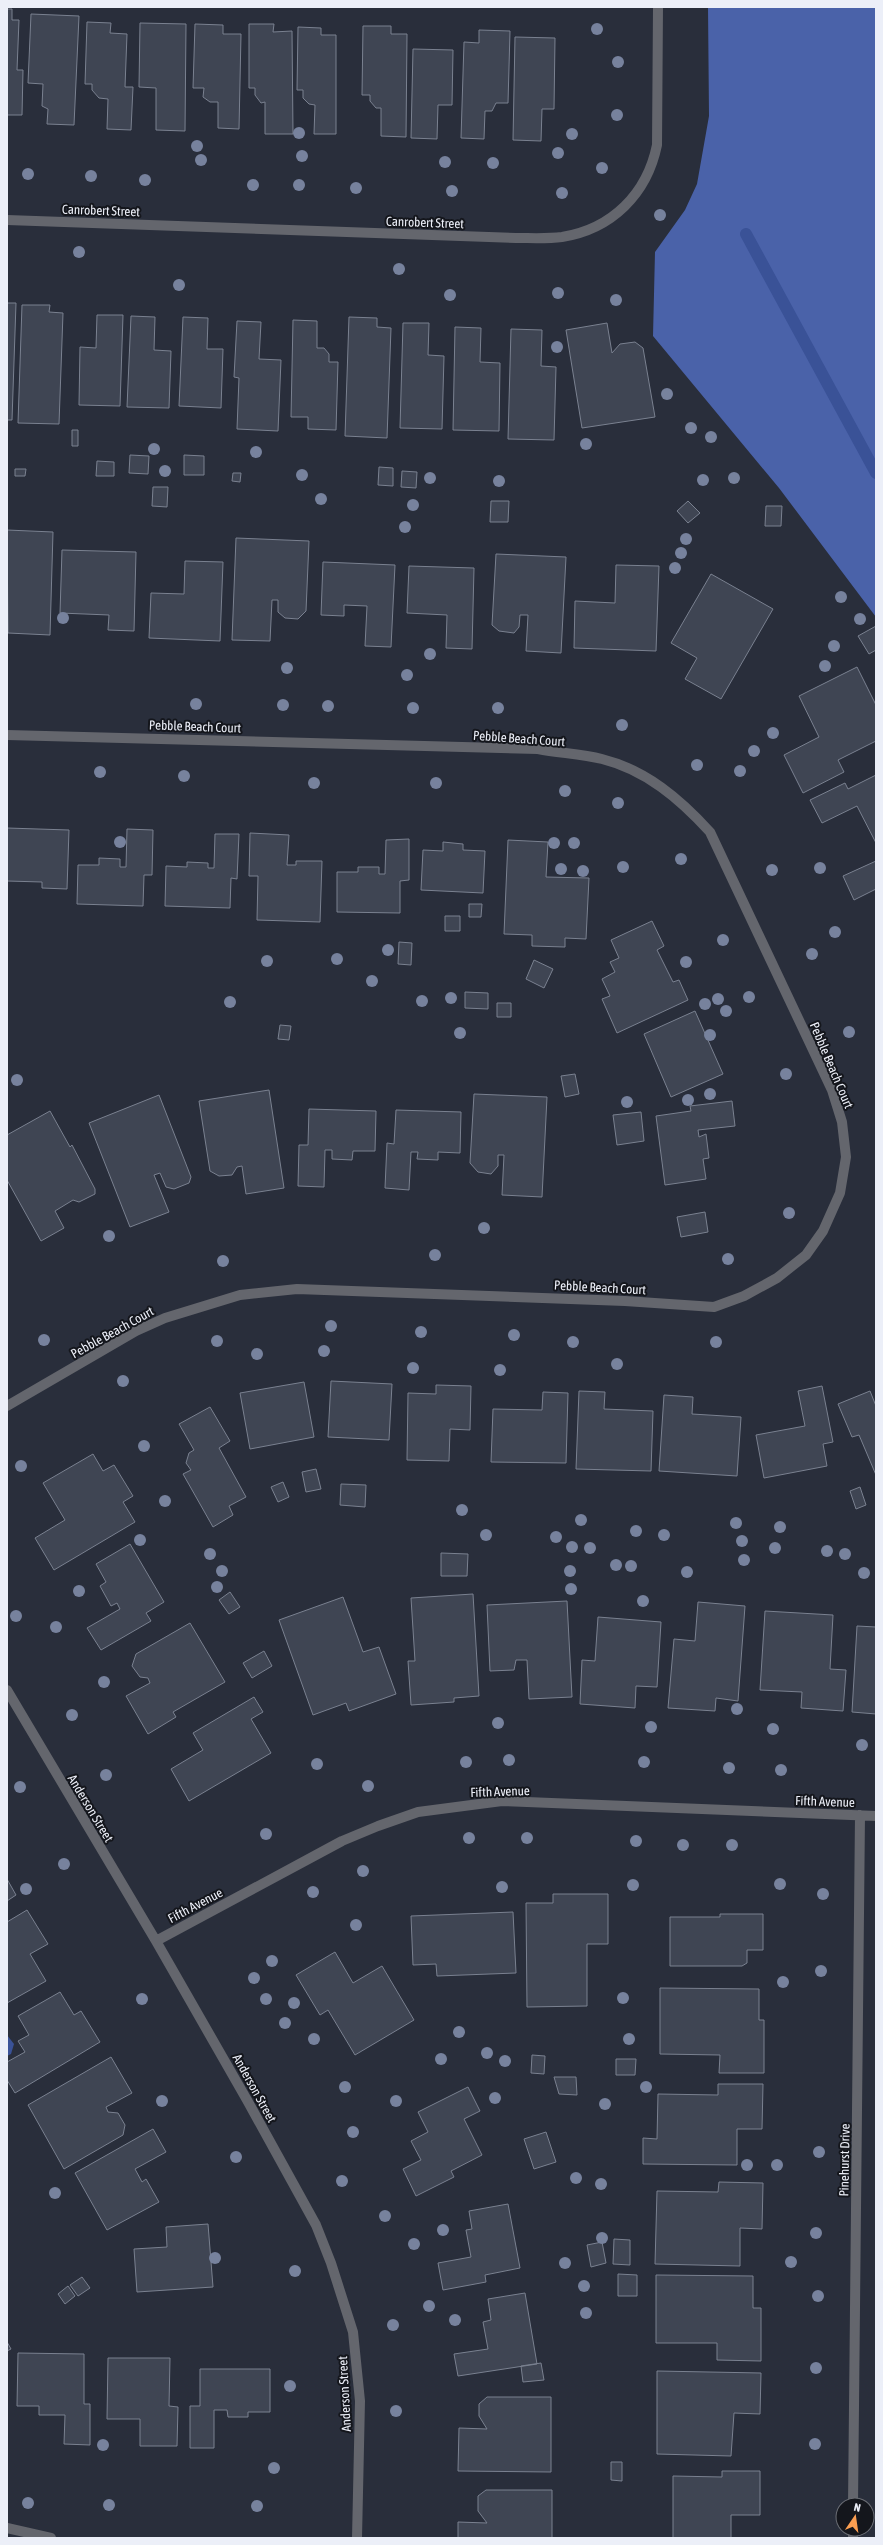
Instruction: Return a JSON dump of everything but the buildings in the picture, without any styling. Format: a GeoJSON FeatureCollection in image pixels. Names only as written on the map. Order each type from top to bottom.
{"type":"FeatureCollection","features":[{"type":"Feature","properties":{"kind":"street","name":"Canrobert Street"},"geometry":{"type":"LineString","coordinates":[[7,220],[516,238],[562,237],[596,228],[622,210],[648,176],[654,160],[657,145],[658,7]]}},
{"type":"Feature","properties":{"kind":"street","name":"Pebble Beach Court"},"geometry":{"type":"LineString","coordinates":[[7,734],[538,750],[602,759],[628,767],[656,782],[682,804],[710,832],[832,1090],[842,1122],[846,1157],[840,1193],[823,1231],[806,1255],[768,1283],[744,1296],[714,1307],[625,1301],[297,1289],[240,1295],[165,1318],[136,1331],[7,1406]]}},
{"type":"Feature","properties":{"kind":"street","name":"Anderson Street"},"geometry":{"type":"LineString","coordinates":[[7,1690],[156,1941],[316,2225],[344,2300],[353,2332],[360,2401],[357,2538]]}},
{"type":"Feature","properties":{"kind":"street","name":"Fifth Avenue"},"geometry":{"type":"LineString","coordinates":[[156,1941],[342,1841],[418,1812],[452,1806],[502,1801],[876,1816]]}},
{"type":"Feature","properties":{"kind":"street","name":"Pinehurst Drive"},"geometry":{"type":"LineString","coordinates":[[853,2497],[860,1815]]}},
{"type":"Feature","properties":{"kind":"street"},"geometry":{"type":"LineString","coordinates":[[7,2528],[50,2538]]}},
{"type":"Feature","properties":{"kind":"shaded area"},"geometry":{"type":"Polygon","coordinates":[[[708,7],[876,7],[876,617],[779,488],[653,336],[655,252],[685,210],[697,184],[709,116],[708,7]]]}},
{"type":"Feature","properties":{"kind":"shaded area"},"geometry":{"type":"Polygon","coordinates":[[[7,2035],[14,2044],[11,2054],[7,2056],[7,2035]]]}},
{"type":"Feature","properties":{"kind":"waterway"},"geometry":{"type":"LineString","coordinates":[[746,234],[876,473]]}}]}
